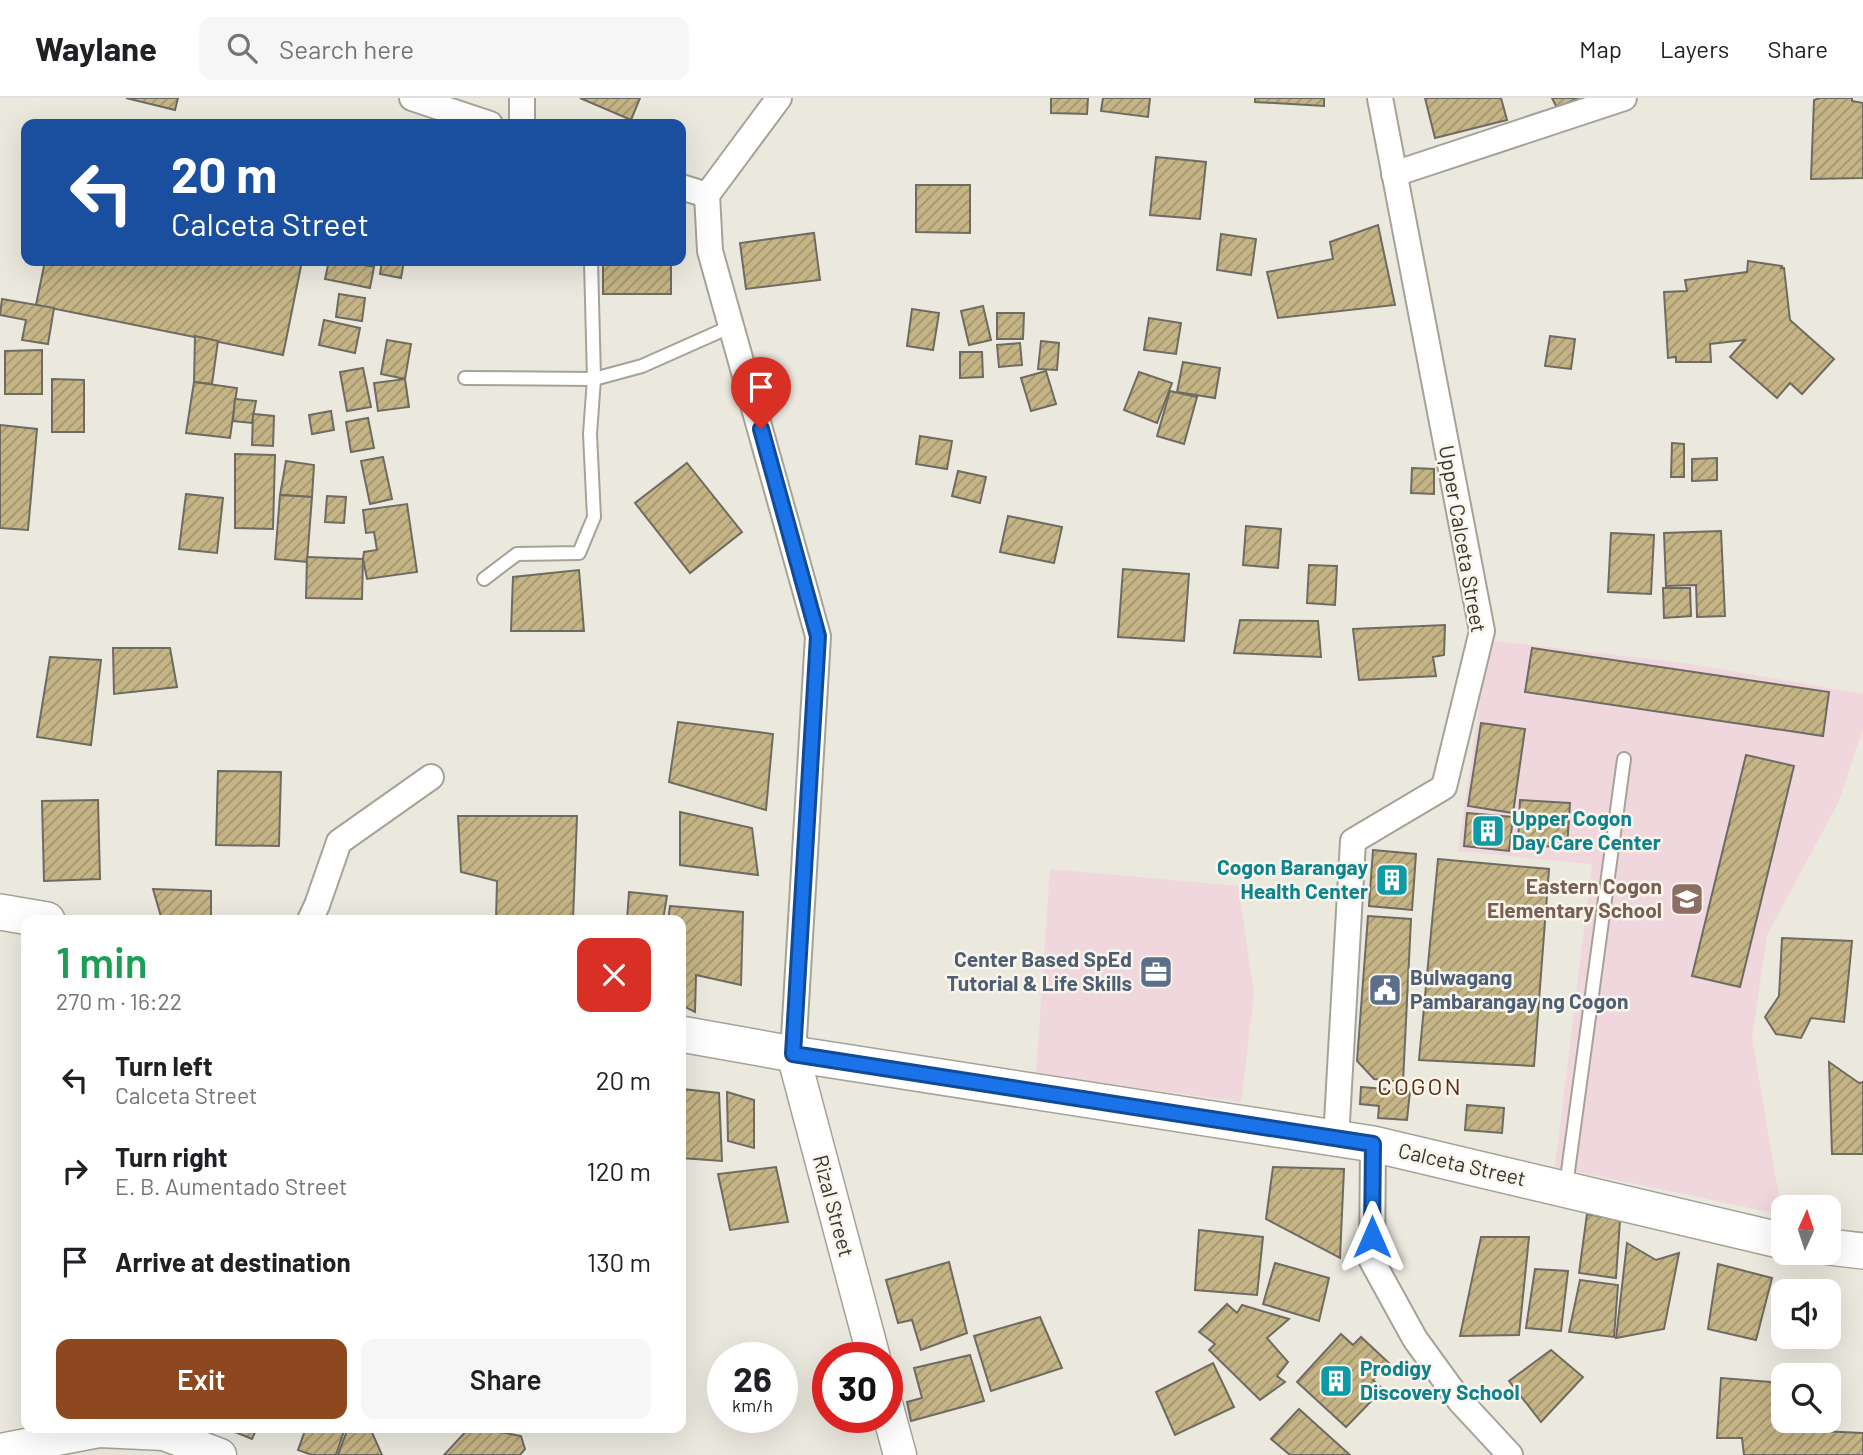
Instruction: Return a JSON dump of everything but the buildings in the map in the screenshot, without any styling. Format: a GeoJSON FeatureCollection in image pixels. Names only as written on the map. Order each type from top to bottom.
{"type":"FeatureCollection","features":[{"type":"Feature","properties":{"kind":"main road"},"geometry":{"type":"LineString","coordinates":[[0,912],[21,916]]}},
{"type":"Feature","properties":{"kind":"main road","name":"Calceta Street"},"geometry":{"type":"LineString","coordinates":[[686,1035],[1373,1144],[1771,1238]]}},
{"type":"Feature","properties":{"kind":"main road"},"geometry":{"type":"LineString","coordinates":[[1841,1248],[1863,1251]]}},
{"type":"Feature","properties":{"kind":"street"},"geometry":{"type":"LineString","coordinates":[[412,98],[476,119]]}},
{"type":"Feature","properties":{"kind":"street"},"geometry":{"type":"LineString","coordinates":[[522,98],[522,119]]}},
{"type":"Feature","properties":{"kind":"street"},"geometry":{"type":"LineString","coordinates":[[779,98],[707,195],[710,251],[818,636],[793,1054]]}},
{"type":"Feature","properties":{"kind":"street","name":"Upper Calceta Street"},"geometry":{"type":"LineString","coordinates":[[1336,1139],[1353,841],[1444,787],[1482,631],[1380,98]]}},
{"type":"Feature","properties":{"kind":"street"},"geometry":{"type":"LineString","coordinates":[[1394,174],[1624,98]]}},
{"type":"Feature","properties":{"kind":"street"},"geometry":{"type":"LineString","coordinates":[[686,189],[707,195]]}},
{"type":"Feature","properties":{"kind":"street"},"geometry":{"type":"LineString","coordinates":[[312,915],[339,842],[431,776]]}},
{"type":"Feature","properties":{"kind":"street","name":"Rizal Street"},"geometry":{"type":"LineString","coordinates":[[793,1054],[870,1342]]}},
{"type":"Feature","properties":{"kind":"street"},"geometry":{"type":"LineString","coordinates":[[1373,1144],[1372,1261],[1415,1339],[1460,1401],[1510,1455]]}},
{"type":"Feature","properties":{"kind":"street"},"geometry":{"type":"LineString","coordinates":[[0,1450],[89,1433]]}},
{"type":"Feature","properties":{"kind":"street"},"geometry":{"type":"LineString","coordinates":[[164,1433],[220,1455]]}},
{"type":"Feature","properties":{"kind":"street"},"geometry":{"type":"LineString","coordinates":[[894,1433],[900,1455]]}},
{"type":"Feature","properties":{"kind":"lane"},"geometry":{"type":"LineString","coordinates":[[484,579],[517,554],[579,553],[594,517],[590,434],[594,379],[591,266]]}},
{"type":"Feature","properties":{"kind":"lane"},"geometry":{"type":"LineString","coordinates":[[465,378],[594,379],[642,366],[732,326]]}},
{"type":"Feature","properties":{"kind":"lane"},"geometry":{"type":"LineString","coordinates":[[1566,1190],[1624,759]]}},
{"type":"Feature","properties":{"kind":"shaded area","name":"Eastern Cogon Elementary School"},"geometry":{"type":"Polygon","coordinates":[[[1489,640],[1690,664],[1863,694],[1863,728],[1839,801],[1767,935],[1752,1038],[1779,1195],[1771,1195],[1771,1213],[1555,1167],[1592,864],[1458,851],[1489,640]]]}},
{"type":"Feature","properties":{"kind":"shaded area"},"geometry":{"type":"Polygon","coordinates":[[[1050,869],[1238,886],[1254,994],[1241,1102],[1036,1074],[1050,869]]]}},
{"type":"Feature","properties":{"kind":"place","name":"Upper Cogon Day Care Center"},"geometry":{"type":"Point","coordinates":[1488,831]}},
{"type":"Feature","properties":{"kind":"place","name":"Cogon Barangay Health Center"},"geometry":{"type":"Point","coordinates":[1392,880]}},
{"type":"Feature","properties":{"kind":"place","name":"Eastern Cogon Elementary School"},"geometry":{"type":"Point","coordinates":[1687,899]}},
{"type":"Feature","properties":{"kind":"place","name":"Center Based SpEd Tutorial & Life Skills"},"geometry":{"type":"Point","coordinates":[1156,972]}},
{"type":"Feature","properties":{"kind":"place","name":"Bulwagang Pambarangay ng Cogon"},"geometry":{"type":"Point","coordinates":[1385,990]}},
{"type":"Feature","properties":{"kind":"place","name":"Prodigy Discovery School"},"geometry":{"type":"Point","coordinates":[1336,1381]}},
{"type":"Feature","properties":{"kind":"district","name":"COGON"},"geometry":{"type":"Point","coordinates":[1420,1087]}},
{"type":"Feature","properties":{"kind":"route"},"geometry":{"type":"LineString","coordinates":[[761,429],[818,636],[793,1054],[1373,1144],[1372,1237]]}}]}
